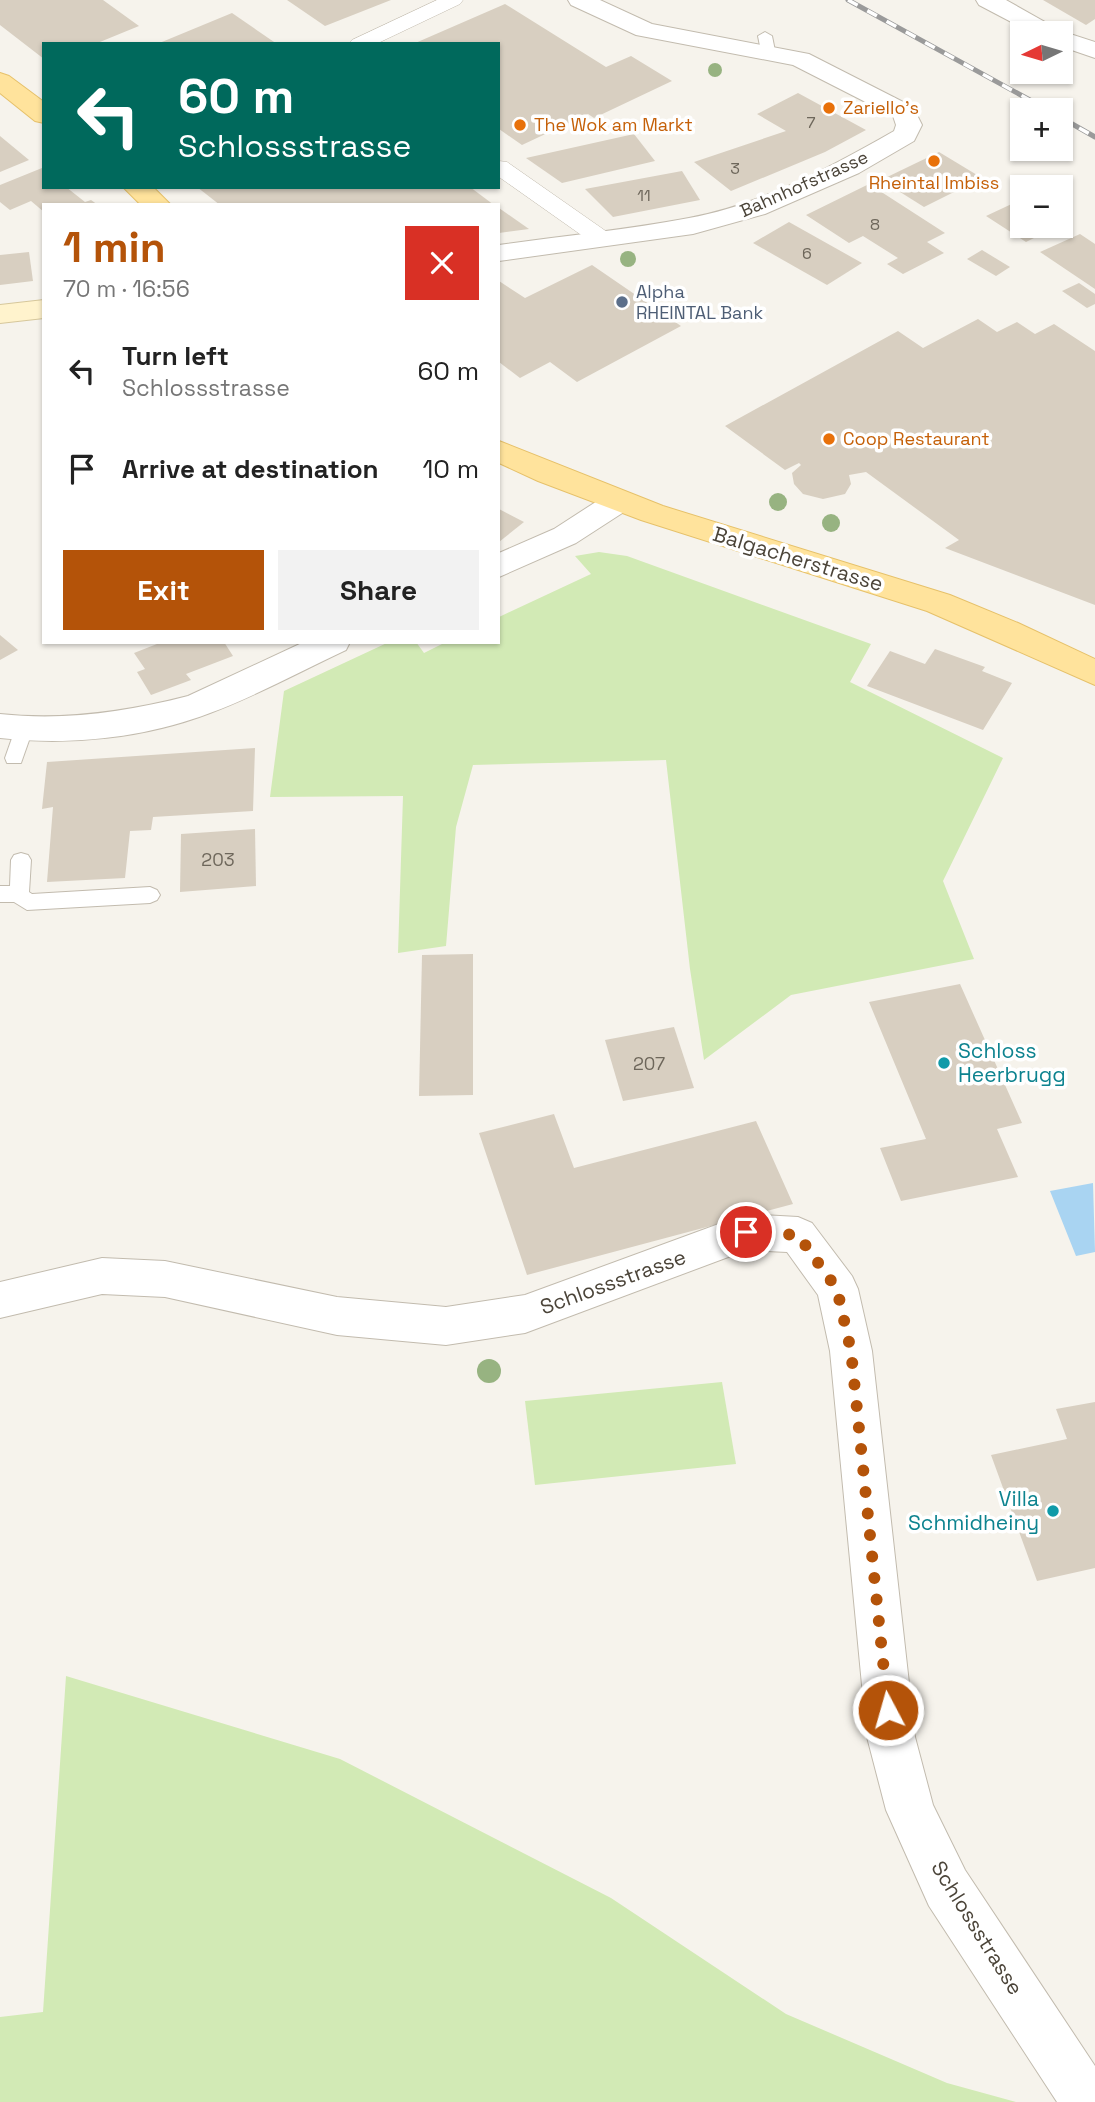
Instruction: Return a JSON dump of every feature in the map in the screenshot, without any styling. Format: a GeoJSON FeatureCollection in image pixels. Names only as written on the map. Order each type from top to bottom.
{"type":"FeatureCollection","features":[{"type":"Feature","properties":{"kind":"main road"},"geometry":{"type":"LineString","coordinates":[[0,81],[42,114]]}},
{"type":"Feature","properties":{"kind":"main road"},"geometry":{"type":"LineString","coordinates":[[138,189],[156,203]]}},
{"type":"Feature","properties":{"kind":"main road"},"geometry":{"type":"LineString","coordinates":[[0,314],[42,309]]}},
{"type":"Feature","properties":{"kind":"main road","name":"Balgacherstrasse"},"geometry":{"type":"LineString","coordinates":[[500,451],[617,503],[915,595],[998,626],[1095,674]]}},
{"type":"Feature","properties":{"kind":"street"},"geometry":{"type":"LineString","coordinates":[[363,42],[453,0]]}},
{"type":"Feature","properties":{"kind":"street","name":"Bahnhofstrasse"},"geometry":{"type":"LineString","coordinates":[[500,253],[693,226],[755,208],[850,167],[905,135],[909,125],[904,112],[832,73],[767,44],[674,37],[645,30],[580,0]]}},
{"type":"Feature","properties":{"kind":"street"},"geometry":{"type":"LineString","coordinates":[[988,0],[1027,21]]}},
{"type":"Feature","properties":{"kind":"street"},"geometry":{"type":"LineString","coordinates":[[1073,42],[1095,50]]}},
{"type":"Feature","properties":{"kind":"street"},"geometry":{"type":"LineString","coordinates":[[500,168],[602,239]]}},
{"type":"Feature","properties":{"kind":"street"},"geometry":{"type":"LineString","coordinates":[[500,566],[565,536],[617,503]]}},
{"type":"Feature","properties":{"kind":"street"},"geometry":{"type":"LineString","coordinates":[[13,738],[98,728],[198,705],[330,644]]}},
{"type":"Feature","properties":{"kind":"street","name":"Schlossstrasse"},"geometry":{"type":"LineString","coordinates":[[0,1300],[102,1276],[165,1279],[337,1316],[446,1326],[525,1314],[746,1232],[798,1235],[837,1289],[851,1351],[891,1737],[910,1811],[947,1888],[1088,2102]]}},
{"type":"Feature","properties":{"kind":"lane"},"geometry":{"type":"LineString","coordinates":[[20,860],[9,894],[26,902],[150,895]]}},
{"type":"Feature","properties":{"kind":"green space"},"geometry":{"type":"Polygon","coordinates":[[[599,552],[627,556],[871,644],[850,682],[1003,758],[943,881],[974,959],[791,995],[704,1060],[690,969],[666,760],[473,765],[456,827],[446,946],[398,953],[403,796],[270,797],[284,691],[385,644],[417,644],[424,653],[442,644],[500,644],[500,617],[591,574],[575,556],[599,552]]]}},
{"type":"Feature","properties":{"kind":"green space"},"geometry":{"type":"Polygon","coordinates":[[[722,1382],[736,1464],[535,1485],[525,1401],[722,1382]]]}},
{"type":"Feature","properties":{"kind":"green space"},"geometry":{"type":"Polygon","coordinates":[[[66,1676],[340,1759],[611,1898],[786,2014],[947,2083],[1016,2102],[0,2102],[0,2017],[43,2012],[66,1676]]]}},
{"type":"Feature","properties":{"kind":"water"},"geometry":{"type":"Polygon","coordinates":[[[1093,1183],[1095,1252],[1076,1256],[1050,1191],[1093,1183]]]}},
{"type":"Feature","properties":{"kind":"building"},"geometry":{"type":"Polygon","coordinates":[[[0,0],[103,0],[139,26],[100,42],[42,42],[42,57],[0,25],[0,0]]]}},
{"type":"Feature","properties":{"kind":"building"},"geometry":{"type":"Polygon","coordinates":[[[287,0],[391,0],[325,26],[287,0]]]}},
{"type":"Feature","properties":{"kind":"building"},"geometry":{"type":"Polygon","coordinates":[[[1043,0],[1095,0],[1095,19],[1086,25],[1043,0]]]}},
{"type":"Feature","properties":{"kind":"building"},"geometry":{"type":"Polygon","coordinates":[[[505,4],[606,67],[631,56],[672,81],[594,118],[588,114],[522,145],[500,130],[500,42],[418,42],[505,4]]]}},
{"type":"Feature","properties":{"kind":"building"},"geometry":{"type":"Polygon","coordinates":[[[232,13],[274,42],[162,42],[232,13]]]}},
{"type":"Feature","properties":{"kind":"building"},"geometry":{"type":"Polygon","coordinates":[[[798,93],[866,130],[825,152],[731,191],[694,162],[786,131],[757,114],[798,93]]]}},
{"type":"Feature","properties":{"kind":"building"},"geometry":{"type":"Polygon","coordinates":[[[634,134],[655,161],[562,183],[526,158],[634,134]]]}},
{"type":"Feature","properties":{"kind":"building"},"geometry":{"type":"Polygon","coordinates":[[[0,136],[29,160],[0,172],[0,136]]]}},
{"type":"Feature","properties":{"kind":"building"},"geometry":{"type":"Polygon","coordinates":[[[939,152],[982,178],[924,207],[881,180],[939,152]]]}},
{"type":"Feature","properties":{"kind":"building"},"geometry":{"type":"Polygon","coordinates":[[[42,168],[42,189],[69,189],[85,202],[91,200],[95,203],[42,203],[42,210],[31,201],[10,210],[0,202],[0,185],[42,168]]]}},
{"type":"Feature","properties":{"kind":"building"},"geometry":{"type":"Polygon","coordinates":[[[682,171],[700,200],[613,217],[585,189],[682,171]]]}},
{"type":"Feature","properties":{"kind":"building"},"geometry":{"type":"Polygon","coordinates":[[[869,184],[945,233],[927,242],[944,253],[903,274],[887,264],[898,258],[863,236],[849,243],[806,215],[869,184]]]}},
{"type":"Feature","properties":{"kind":"building"},"geometry":{"type":"Polygon","coordinates":[[[200,189],[473,189],[491,203],[217,203],[200,189]]]}},
{"type":"Feature","properties":{"kind":"building"},"geometry":{"type":"Polygon","coordinates":[[[1010,205],[1010,232],[986,216],[1010,205]]]}},
{"type":"Feature","properties":{"kind":"building"},"geometry":{"type":"Polygon","coordinates":[[[500,209],[529,229],[500,233],[500,209]]]}},
{"type":"Feature","properties":{"kind":"building"},"geometry":{"type":"Polygon","coordinates":[[[789,222],[862,263],[827,285],[753,243],[789,222]]]}},
{"type":"Feature","properties":{"kind":"building"},"geometry":{"type":"Polygon","coordinates":[[[1080,234],[1095,244],[1095,289],[1040,252],[1080,234]]]}},
{"type":"Feature","properties":{"kind":"building"},"geometry":{"type":"Polygon","coordinates":[[[982,250],[1010,267],[996,276],[967,259],[982,250]]]}},
{"type":"Feature","properties":{"kind":"building"},"geometry":{"type":"Polygon","coordinates":[[[29,252],[33,281],[0,285],[0,255],[29,252]]]}},
{"type":"Feature","properties":{"kind":"building"},"geometry":{"type":"Polygon","coordinates":[[[592,265],[681,326],[577,382],[550,362],[520,378],[500,363],[500,282],[525,298],[592,265]]]}},
{"type":"Feature","properties":{"kind":"building"},"geometry":{"type":"Polygon","coordinates":[[[1079,283],[1095,294],[1095,304],[1087,308],[1062,291],[1079,283]]]}},
{"type":"Feature","properties":{"kind":"building"},"geometry":{"type":"Polygon","coordinates":[[[978,319],[997,332],[1017,322],[1035,334],[1054,324],[1095,351],[1095,605],[945,548],[959,540],[866,472],[849,475],[851,484],[845,494],[823,499],[803,494],[794,484],[792,473],[801,465],[799,463],[785,470],[725,426],[898,331],[923,348],[978,319]]]}},
{"type":"Feature","properties":{"kind":"building"},"geometry":{"type":"Polygon","coordinates":[[[500,510],[524,522],[500,541],[500,510]]]}},
{"type":"Feature","properties":{"kind":"building"},"geometry":{"type":"Polygon","coordinates":[[[0,635],[18,650],[0,660],[0,635]]]}},
{"type":"Feature","properties":{"kind":"building"},"geometry":{"type":"Polygon","coordinates":[[[157,644],[225,644],[233,656],[186,674],[191,680],[151,695],[137,672],[145,669],[134,653],[157,644]]]}},
{"type":"Feature","properties":{"kind":"building"},"geometry":{"type":"Polygon","coordinates":[[[935,649],[985,667],[982,671],[1012,683],[983,730],[867,686],[890,651],[925,664],[935,649]]]}},
{"type":"Feature","properties":{"kind":"building"},"geometry":{"type":"Polygon","coordinates":[[[255,748],[253,811],[153,817],[151,830],[130,831],[125,878],[47,882],[53,807],[42,809],[47,762],[255,748]]]}},
{"type":"Feature","properties":{"kind":"building"},"geometry":{"type":"Polygon","coordinates":[[[255,829],[256,886],[180,892],[181,834],[255,829]]]}},
{"type":"Feature","properties":{"kind":"building"},"geometry":{"type":"Polygon","coordinates":[[[473,954],[473,1095],[419,1096],[422,955],[473,954]]]}},
{"type":"Feature","properties":{"kind":"building","name":"Schloss Heerbrugg"},"geometry":{"type":"Polygon","coordinates":[[[960,984],[1022,1123],[997,1129],[1018,1177],[901,1201],[880,1148],[926,1139],[869,1002],[960,984]]]}},
{"type":"Feature","properties":{"kind":"building"},"geometry":{"type":"Polygon","coordinates":[[[674,1027],[694,1088],[623,1101],[605,1040],[674,1027]]]}},
{"type":"Feature","properties":{"kind":"building"},"geometry":{"type":"Polygon","coordinates":[[[554,1114],[574,1168],[756,1121],[793,1204],[527,1275],[479,1133],[554,1114]]]}},
{"type":"Feature","properties":{"kind":"building","name":"Villa Schmidheiny"},"geometry":{"type":"Polygon","coordinates":[[[1095,1402],[1095,1568],[1037,1581],[991,1455],[1067,1439],[1056,1409],[1095,1402]]]}},
{"type":"Feature","properties":{"kind":"railway"},"geometry":{"type":"LineString","coordinates":[[848,0],[1026,98]]}},
{"type":"Feature","properties":{"kind":"railway"},"geometry":{"type":"LineString","coordinates":[[1073,124],[1095,137]]}},
{"type":"Feature","properties":{"kind":"place","name":"Zariello's"},"geometry":{"type":"Point","coordinates":[829,108]}},
{"type":"Feature","properties":{"kind":"place","name":"The Wok am Markt"},"geometry":{"type":"Point","coordinates":[520,125]}},
{"type":"Feature","properties":{"kind":"place","name":"Rheintal Imbiss"},"geometry":{"type":"Point","coordinates":[934,161]}},
{"type":"Feature","properties":{"kind":"place","name":"Alpha RHEINTAL Bank"},"geometry":{"type":"Point","coordinates":[622,302]}},
{"type":"Feature","properties":{"kind":"place","name":"Coop Restaurant"},"geometry":{"type":"Point","coordinates":[829,439]}},
{"type":"Feature","properties":{"kind":"place","name":"Schloss Heerbrugg"},"geometry":{"type":"Point","coordinates":[944,1063]}},
{"type":"Feature","properties":{"kind":"place","name":"Villa Schmidheiny"},"geometry":{"type":"Point","coordinates":[1053,1511]}},
{"type":"Feature","properties":{"kind":"route"},"geometry":{"type":"LineString","coordinates":[[746,1232],[798,1235],[837,1289],[851,1351],[888,1710]]}}]}
